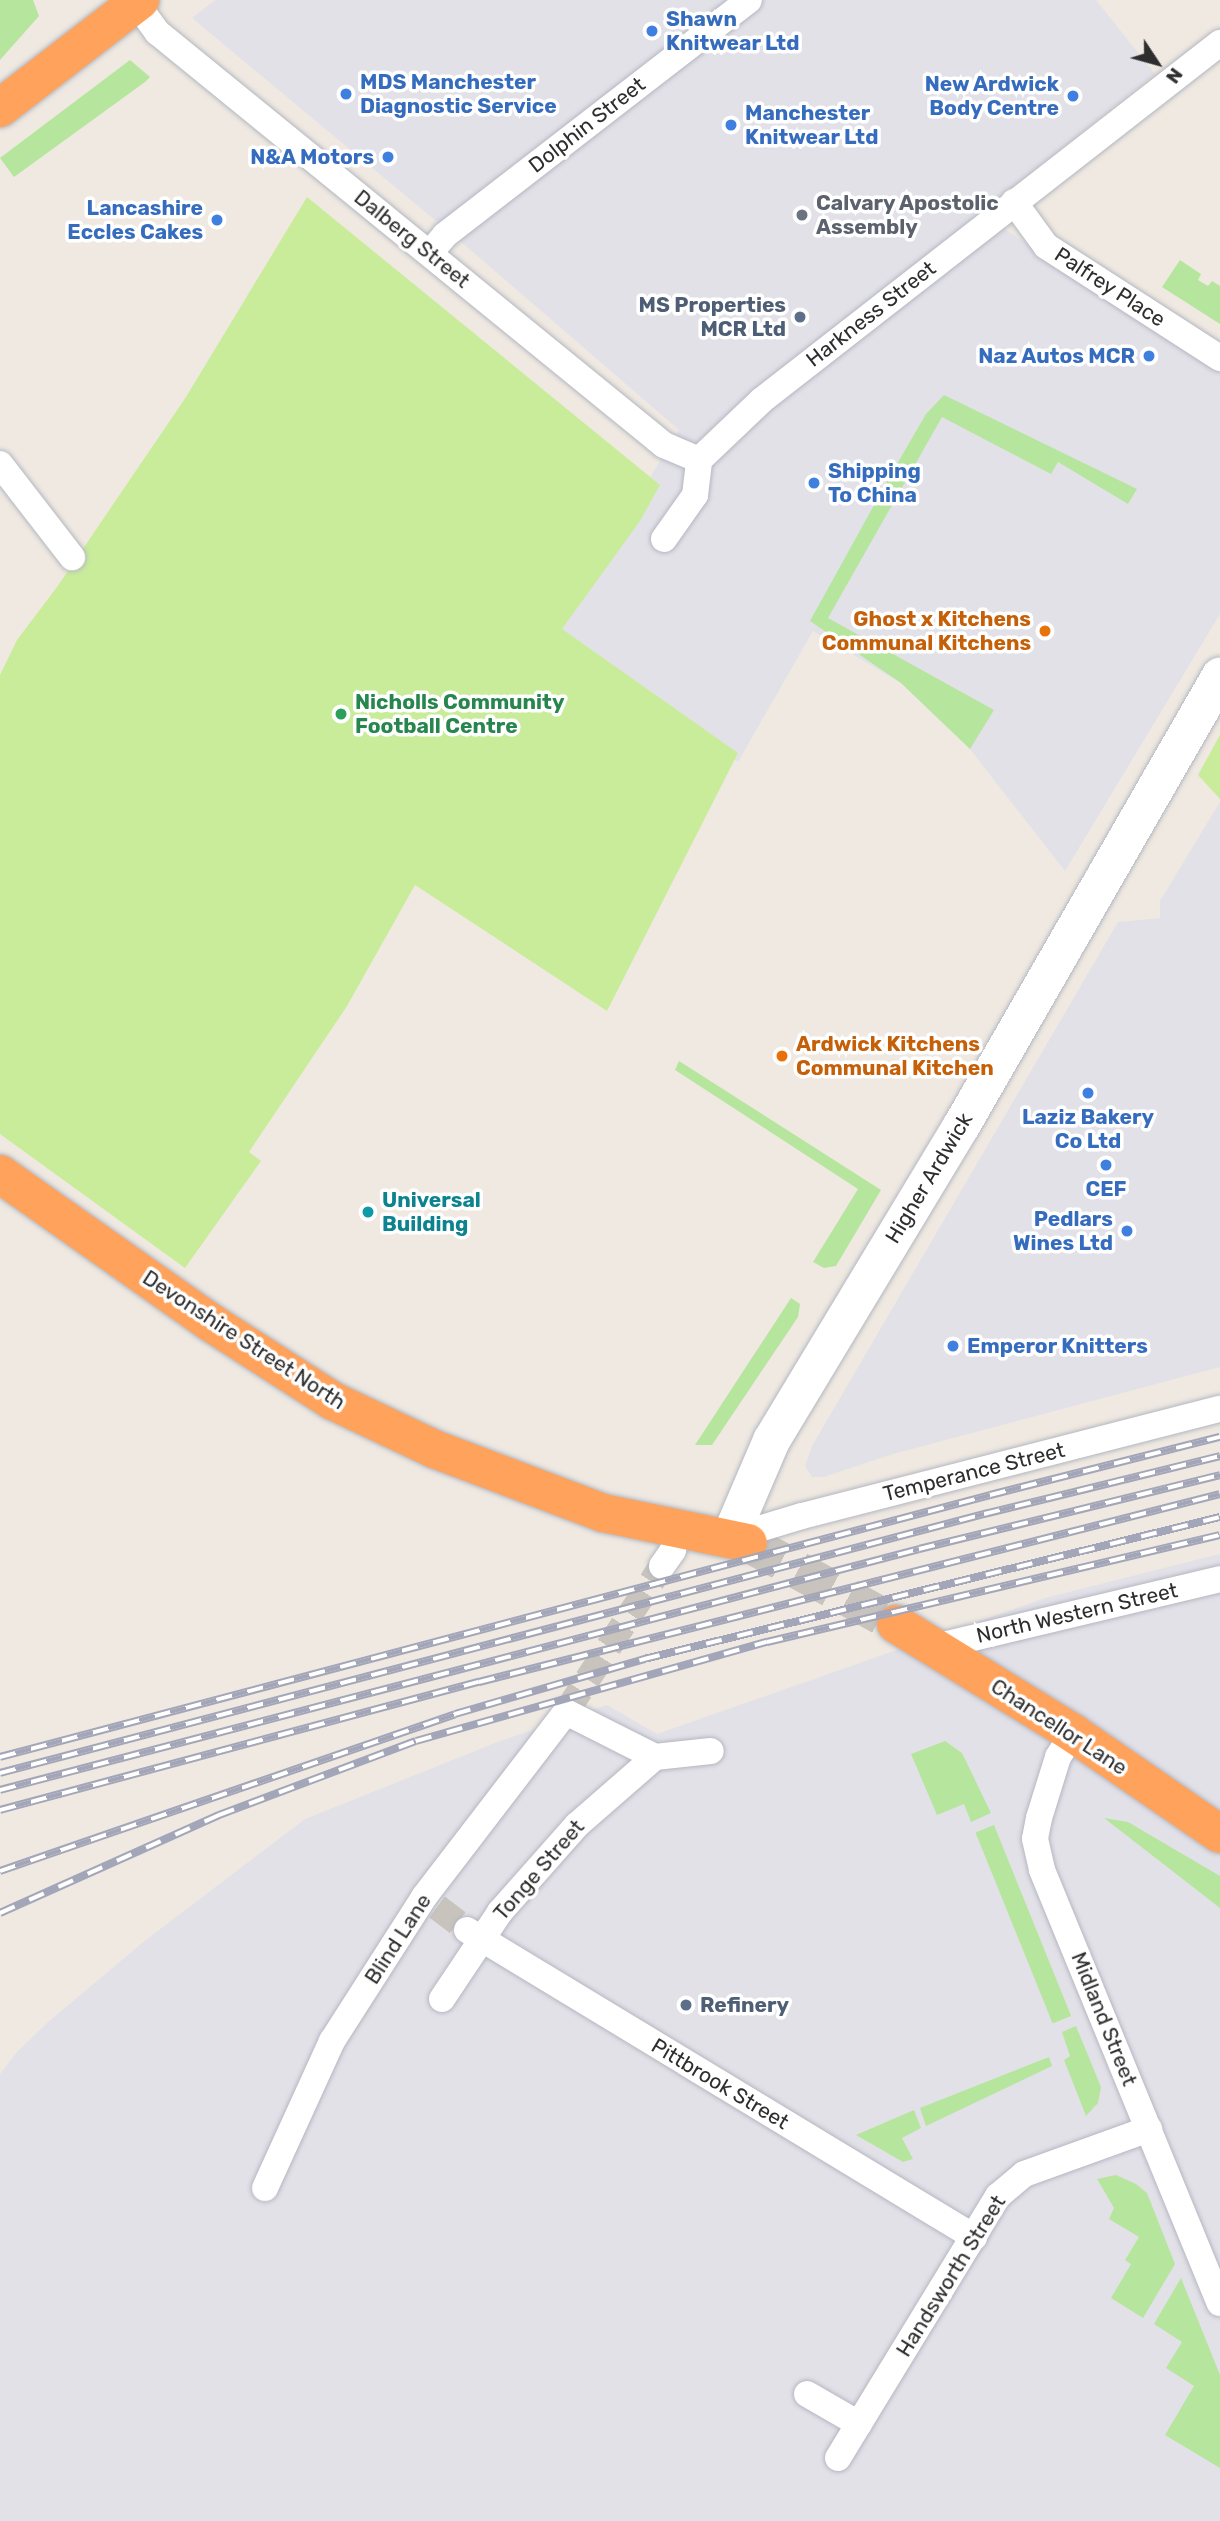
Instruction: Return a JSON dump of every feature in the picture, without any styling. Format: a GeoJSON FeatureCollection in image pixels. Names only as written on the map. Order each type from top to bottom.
{"type":"FeatureCollection","features":[{"type":"Feature","properties":{"kind":"highway"},"geometry":{"type":"LineString","coordinates":[[0,108],[138,2]]}},
{"type":"Feature","properties":{"kind":"highway","name":"Devonshire Street North"},"geometry":{"type":"LineString","coordinates":[[0,1174],[210,1322],[332,1401],[501,1477],[603,1513],[738,1541]]}},
{"type":"Feature","properties":{"kind":"highway","name":"Chancellor Lane"},"geometry":{"type":"LineString","coordinates":[[895,1624],[1073,1733],[1220,1834]]}},
{"type":"Feature","properties":{"kind":"street","name":"Dolphin Street"},"geometry":{"type":"LineString","coordinates":[[430,253],[445,235],[749,0]]}},
{"type":"Feature","properties":{"kind":"street","name":"Dalberg Street"},"geometry":{"type":"LineString","coordinates":[[138,2],[157,32],[664,445],[699,460]]}},
{"type":"Feature","properties":{"kind":"street","name":"Harkness Street"},"geometry":{"type":"LineString","coordinates":[[699,460],[762,400],[1220,43]]}},
{"type":"Feature","properties":{"kind":"street","name":"Palfrey Place"},"geometry":{"type":"LineString","coordinates":[[1014,202],[1046,246],[1220,358]]}},
{"type":"Feature","properties":{"kind":"street"},"geometry":{"type":"LineString","coordinates":[[664,539],[695,495],[699,460]]}},
{"type":"Feature","properties":{"kind":"street"},"geometry":{"type":"LineString","coordinates":[[0,464],[72,557]]}},
{"type":"Feature","properties":{"kind":"street","name":"Higher Ardwick"},"geometry":{"type":"LineString","coordinates":[[738,1541],[771,1440],[960,1127],[1220,675]]}},
{"type":"Feature","properties":{"kind":"street","name":"Temperance Street"},"geometry":{"type":"LineString","coordinates":[[738,1541],[802,1516],[1220,1409]]}},
{"type":"Feature","properties":{"kind":"street"},"geometry":{"type":"LineString","coordinates":[[662,1566],[673,1550],[678,1528]]}},
{"type":"Feature","properties":{"kind":"street","name":"North Western Street"},"geometry":{"type":"LineString","coordinates":[[935,1647],[1220,1579]]}},
{"type":"Feature","properties":{"kind":"street","name":"Blind Lane"},"geometry":{"type":"LineString","coordinates":[[265,2188],[332,2041],[566,1712],[655,1757]]}},
{"type":"Feature","properties":{"kind":"street","name":"Midland Street"},"geometry":{"type":"LineString","coordinates":[[1073,1733],[1058,1757],[1043,1801],[1035,1839],[1042,1870],[1220,2304]]}},
{"type":"Feature","properties":{"kind":"street"},"geometry":{"type":"LineString","coordinates":[[655,1757],[711,1751]]}},
{"type":"Feature","properties":{"kind":"street","name":"Tonge Street"},"geometry":{"type":"LineString","coordinates":[[442,1999],[473,1935],[500,1912],[577,1825],[655,1757]]}},
{"type":"Feature","properties":{"kind":"street","name":"Pittbrook Street"},"geometry":{"type":"LineString","coordinates":[[473,1935],[974,2237]]}},
{"type":"Feature","properties":{"kind":"street","name":"Handsworth Street"},"geometry":{"type":"LineString","coordinates":[[838,2458],[998,2196],[1024,2174],[1149,2129]]}},
{"type":"Feature","properties":{"kind":"street"},"geometry":{"type":"LineString","coordinates":[[807,2394],[859,2424]]}},
{"type":"Feature","properties":{"kind":"shaded area"},"geometry":{"type":"Polygon","coordinates":[[[215,0],[1096,0],[1155,74],[980,213],[1220,369],[1220,614],[1065,871],[970,749],[901,683],[813,631],[738,762],[556,631],[679,430],[459,240],[192,18],[215,0]]]}},
{"type":"Feature","properties":{"kind":"shaded area"},"geometry":{"type":"Polygon","coordinates":[[[1220,802],[1220,1367],[893,1454],[824,1477],[812,1477],[805,1466],[812,1446],[1118,922],[1160,918],[1160,901],[1220,802]]]}},
{"type":"Feature","properties":{"kind":"shaded area"},"geometry":{"type":"Polygon","coordinates":[[[1220,1554],[1220,2521],[0,2521],[0,2074],[18,2051],[47,2023],[142,1943],[305,1819],[500,1741],[607,1705],[657,1734],[1045,1598],[1220,1554]]]}},
{"type":"Feature","properties":{"kind":"green space"},"geometry":{"type":"Polygon","coordinates":[[[0,0],[33,0],[39,16],[0,60],[0,0]]]}},
{"type":"Feature","properties":{"kind":"green space"},"geometry":{"type":"Polygon","coordinates":[[[130,60],[150,77],[14,177],[0,158],[130,60]]]}},
{"type":"Feature","properties":{"kind":"green space","name":"Nicholls Community Football Centre"},"geometry":{"type":"Polygon","coordinates":[[[307,197],[660,485],[640,521],[562,629],[738,753],[607,1011],[415,885],[347,1006],[249,1152],[261,1161],[185,1268],[0,1134],[0,675],[17,640],[57,587],[186,397],[307,197]]]}},
{"type":"Feature","properties":{"kind":"green space"},"geometry":{"type":"Polygon","coordinates":[[[1180,260],[1201,274],[1198,280],[1208,286],[1212,281],[1220,286],[1220,324],[1162,287],[1180,260]]]}},
{"type":"Feature","properties":{"kind":"green space"},"geometry":{"type":"Polygon","coordinates":[[[944,395],[1137,489],[1128,504],[1058,462],[1051,474],[942,417],[828,618],[994,710],[970,749],[901,683],[810,621],[926,414],[944,395]]]}},
{"type":"Feature","properties":{"kind":"green space"},"geometry":{"type":"Polygon","coordinates":[[[1220,735],[1220,799],[1198,775],[1220,735]]]}},
{"type":"Feature","properties":{"kind":"green space"},"geometry":{"type":"Polygon","coordinates":[[[679,1061],[881,1190],[836,1266],[824,1268],[813,1262],[858,1189],[675,1070],[679,1061]]]}},
{"type":"Feature","properties":{"kind":"green space"},"geometry":{"type":"Polygon","coordinates":[[[791,1298],[800,1304],[798,1317],[712,1445],[695,1445],[791,1298]]]}},
{"type":"Feature","properties":{"kind":"green space"},"geometry":{"type":"Polygon","coordinates":[[[945,1741],[962,1753],[991,1813],[971,1822],[964,1804],[937,1815],[911,1754],[945,1741]]]}},
{"type":"Feature","properties":{"kind":"green space"},"geometry":{"type":"Polygon","coordinates":[[[1104,1818],[1128,1822],[1220,1876],[1220,1908],[1104,1818]]]}},
{"type":"Feature","properties":{"kind":"green space"},"geometry":{"type":"Polygon","coordinates":[[[994,1825],[1071,2016],[1053,2023],[975,1832],[994,1825]]]}},
{"type":"Feature","properties":{"kind":"green space"},"geometry":{"type":"Polygon","coordinates":[[[1076,2026],[1101,2087],[1098,2103],[1086,2116],[1064,2060],[1070,2056],[1062,2032],[1076,2026]]]}},
{"type":"Feature","properties":{"kind":"green space"},"geometry":{"type":"Polygon","coordinates":[[[1049,2057],[1052,2066],[926,2126],[920,2108],[1049,2057]]]}},
{"type":"Feature","properties":{"kind":"green space"},"geometry":{"type":"Polygon","coordinates":[[[914,2110],[921,2128],[902,2138],[913,2159],[903,2162],[856,2135],[914,2110]]]}},
{"type":"Feature","properties":{"kind":"green space"},"geometry":{"type":"Polygon","coordinates":[[[1116,2175],[1136,2184],[1147,2193],[1175,2264],[1143,2318],[1111,2298],[1131,2264],[1125,2260],[1139,2237],[1109,2219],[1114,2208],[1097,2179],[1116,2175]]]}},
{"type":"Feature","properties":{"kind":"green space"},"geometry":{"type":"Polygon","coordinates":[[[1181,2278],[1220,2375],[1220,2468],[1165,2435],[1194,2386],[1166,2368],[1182,2342],[1154,2324],[1181,2278]]]}},
{"type":"Feature","properties":{"kind":"tunnel"},"geometry":{"type":"LineString","coordinates":[[748,1543],[896,1624]]}},
{"type":"Feature","properties":{"kind":"tunnel"},"geometry":{"type":"LineString","coordinates":[[566,1712],[662,1566]]}},
{"type":"Feature","properties":{"kind":"tunnel"},"geometry":{"type":"LineString","coordinates":[[437,1907],[467,1930]]}},
{"type":"Feature","properties":{"kind":"railway"},"geometry":{"type":"LineString","coordinates":[[0,1757],[990,1495],[1220,1437]]}},
{"type":"Feature","properties":{"kind":"railway"},"geometry":{"type":"LineString","coordinates":[[0,1773],[984,1514],[1220,1456]]}},
{"type":"Feature","properties":{"kind":"railway"},"geometry":{"type":"LineString","coordinates":[[0,1790],[919,1549],[1220,1475]]}},
{"type":"Feature","properties":{"kind":"railway"},"geometry":{"type":"LineString","coordinates":[[0,1810],[479,1682],[1220,1494]]}},
{"type":"Feature","properties":{"kind":"railway"},"geometry":{"type":"LineString","coordinates":[[0,1871],[455,1714],[644,1659],[1220,1517]]}},
{"type":"Feature","properties":{"kind":"railway"},"geometry":{"type":"LineString","coordinates":[[0,1913],[219,1815],[416,1741],[767,1642],[1220,1535]]}},
{"type":"Feature","properties":{"kind":"place","name":"Shawn Knitwear Ltd"},"geometry":{"type":"Point","coordinates":[652,31]}},
{"type":"Feature","properties":{"kind":"place","name":"MDS Manchester Diagnostic Service"},"geometry":{"type":"Point","coordinates":[346,94]}},
{"type":"Feature","properties":{"kind":"place","name":"New Ardwick Body Centre"},"geometry":{"type":"Point","coordinates":[1073,96]}},
{"type":"Feature","properties":{"kind":"place","name":"Manchester Knitwear Ltd"},"geometry":{"type":"Point","coordinates":[731,125]}},
{"type":"Feature","properties":{"kind":"place","name":"N&A Motors"},"geometry":{"type":"Point","coordinates":[388,157]}},
{"type":"Feature","properties":{"kind":"place","name":"Calvary Apostolic Assembly"},"geometry":{"type":"Point","coordinates":[802,215]}},
{"type":"Feature","properties":{"kind":"place","name":"Lancashire Eccles Cakes"},"geometry":{"type":"Point","coordinates":[217,220]}},
{"type":"Feature","properties":{"kind":"place","name":"MS Properties MCR Ltd"},"geometry":{"type":"Point","coordinates":[800,317]}},
{"type":"Feature","properties":{"kind":"place","name":"Naz Autos MCR"},"geometry":{"type":"Point","coordinates":[1149,356]}},
{"type":"Feature","properties":{"kind":"place","name":"Shipping To China"},"geometry":{"type":"Point","coordinates":[814,483]}},
{"type":"Feature","properties":{"kind":"place","name":"Ghost x Kitchens Communal Kitchens"},"geometry":{"type":"Point","coordinates":[1045,631]}},
{"type":"Feature","properties":{"kind":"place","name":"Nicholls Community Football Centre"},"geometry":{"type":"Point","coordinates":[341,714]}},
{"type":"Feature","properties":{"kind":"place","name":"Ardwick Kitchens Communal Kitchen"},"geometry":{"type":"Point","coordinates":[782,1056]}},
{"type":"Feature","properties":{"kind":"place","name":"Laziz Bakery Co Ltd"},"geometry":{"type":"Point","coordinates":[1088,1093]}},
{"type":"Feature","properties":{"kind":"place","name":"CEF"},"geometry":{"type":"Point","coordinates":[1106,1165]}},
{"type":"Feature","properties":{"kind":"place","name":"Universal Building"},"geometry":{"type":"Point","coordinates":[368,1212]}},
{"type":"Feature","properties":{"kind":"place","name":"Pedlars Wines Ltd"},"geometry":{"type":"Point","coordinates":[1127,1231]}},
{"type":"Feature","properties":{"kind":"place","name":"Emperor Knitters"},"geometry":{"type":"Point","coordinates":[953,1346]}},
{"type":"Feature","properties":{"kind":"place","name":"Refinery"},"geometry":{"type":"Point","coordinates":[686,2005]}}]}
